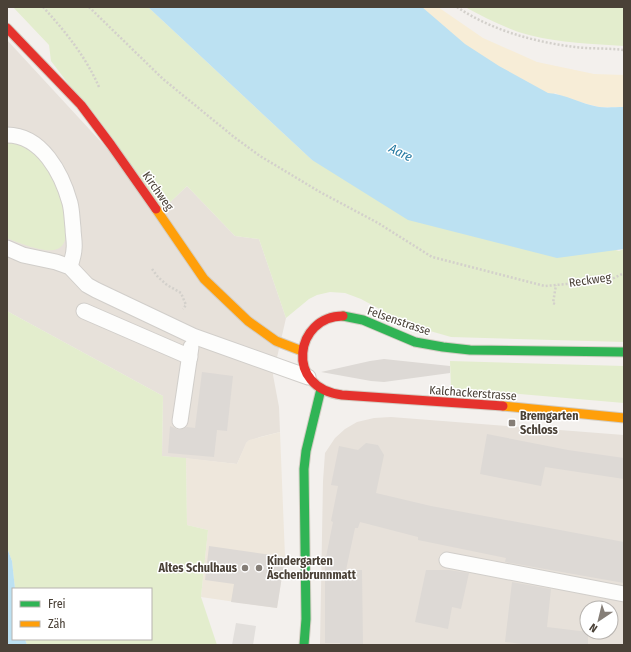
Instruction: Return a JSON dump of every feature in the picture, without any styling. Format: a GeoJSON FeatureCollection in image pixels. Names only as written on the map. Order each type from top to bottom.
{"type":"FeatureCollection","features":[{"type":"Feature","properties":{"kind":"street","name":"Kirchweg"},"geometry":{"type":"LineString","coordinates":[[7,28],[81,105],[111,145],[204,279],[248,321],[276,341],[302,351]]}},
{"type":"Feature","properties":{"kind":"street","name":"Felsenstrasse"},"geometry":{"type":"LineString","coordinates":[[302,351],[305,340],[315,326],[329,318],[346,316],[359,319],[406,338],[449,348],[624,352]]}},
{"type":"Feature","properties":{"kind":"street"},"geometry":{"type":"LineString","coordinates":[[302,351],[304,368],[308,377],[321,389],[306,451],[304,469],[306,619],[304,645]]}},
{"type":"Feature","properties":{"kind":"street","name":"Kalchackerstrasse"},"geometry":{"type":"LineString","coordinates":[[321,389],[330,393],[356,396],[513,407],[624,418]]}},
{"type":"Feature","properties":{"kind":"lane"},"geometry":{"type":"LineString","coordinates":[[7,135],[13,135],[28,140],[38,147],[57,171],[65,188],[70,204],[75,249],[70,268]]}},
{"type":"Feature","properties":{"kind":"lane"},"geometry":{"type":"LineString","coordinates":[[7,248],[23,255],[56,262],[70,268],[87,284],[96,290],[193,336],[308,377]]}},
{"type":"Feature","properties":{"kind":"lane"},"geometry":{"type":"LineString","coordinates":[[84,311],[190,357]]}},
{"type":"Feature","properties":{"kind":"lane"},"geometry":{"type":"LineString","coordinates":[[180,421],[193,336]]}},
{"type":"Feature","properties":{"kind":"lane"},"geometry":{"type":"LineString","coordinates":[[447,560],[624,594]]}},
{"type":"Feature","properties":{"kind":"path"},"geometry":{"type":"LineString","coordinates":[[43,7],[59,24],[79,51],[93,73],[100,88]]}},
{"type":"Feature","properties":{"kind":"path","name":"Reckweg"},"geometry":{"type":"LineString","coordinates":[[89,7],[163,79],[234,137],[260,156],[313,188],[378,223],[432,257],[545,286],[610,280],[624,273]]}},
{"type":"Feature","properties":{"kind":"path"},"geometry":{"type":"LineString","coordinates":[[457,7],[497,27],[527,38],[576,47],[624,50]]}},
{"type":"Feature","properties":{"kind":"path"},"geometry":{"type":"LineString","coordinates":[[152,269],[167,285],[181,293],[186,304],[174,327]]}},
{"type":"Feature","properties":{"kind":"path"},"geometry":{"type":"LineString","coordinates":[[555,304],[553,303],[556,284]]}},
{"type":"Feature","properties":{"kind":"shaded area"},"geometry":{"type":"Polygon","coordinates":[[[7,40],[163,209],[187,186],[235,236],[259,239],[286,318],[273,375],[279,407],[280,432],[247,442],[237,464],[162,456],[163,396],[7,311],[7,40]]]}},
{"type":"Feature","properties":{"kind":"shaded area"},"geometry":{"type":"Polygon","coordinates":[[[391,417],[624,435],[624,645],[320,645],[323,481],[325,453],[335,438],[345,429],[357,422],[374,418],[391,417]]]}},
{"type":"Feature","properties":{"kind":"shaded area"},"geometry":{"type":"Polygon","coordinates":[[[280,432],[285,557],[277,608],[201,597],[208,530],[187,525],[186,458],[237,464],[246,443],[249,440],[280,432]]]}},
{"type":"Feature","properties":{"kind":"shaded area"},"geometry":{"type":"Polygon","coordinates":[[[236,623],[256,626],[253,645],[232,645],[236,623]]]}},
{"type":"Feature","properties":{"kind":"green space"},"geometry":{"type":"Polygon","coordinates":[[[13,7],[148,7],[312,160],[619,251],[624,249],[624,342],[451,337],[409,325],[361,299],[345,293],[330,292],[317,295],[309,299],[286,318],[259,239],[235,236],[187,186],[163,209],[51,61],[49,45],[13,7]]]}},
{"type":"Feature","properties":{"kind":"green space"},"geometry":{"type":"Polygon","coordinates":[[[465,7],[624,7],[624,46],[588,44],[541,38],[513,30],[465,7]]]}},
{"type":"Feature","properties":{"kind":"green space"},"geometry":{"type":"Polygon","coordinates":[[[7,142],[16,143],[30,150],[43,164],[58,187],[62,199],[66,229],[65,240],[59,248],[54,250],[43,250],[24,245],[7,238],[7,142]]]}},
{"type":"Feature","properties":{"kind":"green space"},"geometry":{"type":"Polygon","coordinates":[[[7,311],[163,396],[162,456],[186,458],[187,525],[208,530],[201,597],[217,645],[27,645],[25,640],[152,640],[152,588],[15,588],[12,561],[7,548],[7,311]]]}},
{"type":"Feature","properties":{"kind":"green space"},"geometry":{"type":"Polygon","coordinates":[[[450,361],[624,366],[624,403],[451,388],[450,361]]]}},
{"type":"Feature","properties":{"kind":"sand"},"geometry":{"type":"Polygon","coordinates":[[[400,7],[438,7],[483,38],[537,62],[594,74],[624,75],[624,107],[599,107],[569,99],[555,93],[528,110],[400,7]]]}},
{"type":"Feature","properties":{"kind":"water","name":"Aare"},"geometry":{"type":"Polygon","coordinates":[[[148,7],[422,7],[465,44],[499,66],[548,93],[561,95],[599,107],[624,107],[624,249],[557,258],[408,220],[312,160],[148,7]]]}},
{"type":"Feature","properties":{"kind":"water"},"geometry":{"type":"Polygon","coordinates":[[[7,548],[12,561],[15,588],[12,588],[12,640],[25,640],[27,645],[7,645],[7,548]]]}},
{"type":"Feature","properties":{"kind":"building"},"geometry":{"type":"Polygon","coordinates":[[[384,359],[450,366],[450,373],[384,382],[321,372],[384,359]]]}},
{"type":"Feature","properties":{"kind":"building"},"geometry":{"type":"Polygon","coordinates":[[[202,372],[233,376],[227,431],[217,430],[214,457],[168,453],[170,426],[179,430],[187,427],[195,428],[202,372]]]}},
{"type":"Feature","properties":{"kind":"building"},"geometry":{"type":"Polygon","coordinates":[[[487,434],[568,450],[624,458],[624,479],[545,467],[541,486],[480,474],[487,434]]]}},
{"type":"Feature","properties":{"kind":"building"},"geometry":{"type":"Polygon","coordinates":[[[366,443],[378,445],[384,455],[376,493],[431,506],[624,542],[624,583],[505,562],[506,558],[418,540],[418,537],[360,522],[358,528],[355,528],[346,570],[362,570],[363,645],[340,645],[340,643],[325,643],[325,562],[338,486],[331,485],[339,446],[358,450],[366,443]]]}},
{"type":"Feature","properties":{"kind":"building","name":"Altes Schulhaus"},"geometry":{"type":"Polygon","coordinates":[[[209,546],[285,557],[277,608],[231,602],[234,584],[205,580],[209,546]]]}},
{"type":"Feature","properties":{"kind":"building"},"geometry":{"type":"Polygon","coordinates":[[[426,570],[449,570],[469,573],[461,609],[452,607],[448,629],[415,622],[426,570]]]}},
{"type":"Feature","properties":{"kind":"building"},"geometry":{"type":"Polygon","coordinates":[[[512,582],[551,589],[547,627],[579,631],[579,640],[588,640],[588,645],[530,645],[505,642],[512,582]]]}},
{"type":"Feature","properties":{"kind":"traffic: fast"},"geometry":{"type":"LineString","coordinates":[[343,316],[363,320],[415,342],[443,347],[470,350],[624,352]]}},
{"type":"Feature","properties":{"kind":"traffic: fast"},"geometry":{"type":"LineString","coordinates":[[304,645],[306,619],[304,469],[306,451],[321,389]]}},
{"type":"Feature","properties":{"kind":"traffic: slow"},"geometry":{"type":"LineString","coordinates":[[156,209],[204,279],[248,321],[276,341],[302,351]]}},
{"type":"Feature","properties":{"kind":"traffic: slow"},"geometry":{"type":"LineString","coordinates":[[503,406],[624,418]]}},
{"type":"Feature","properties":{"kind":"traffic: jam"},"geometry":{"type":"LineString","coordinates":[[7,28],[81,105],[156,209]]}},
{"type":"Feature","properties":{"kind":"traffic: jam"},"geometry":{"type":"LineString","coordinates":[[343,316],[327,319],[314,327],[306,339],[303,353],[304,367],[311,380],[323,390],[342,395],[503,406]]}},
{"type":"Feature","properties":{"kind":"place","name":"Bremgarten Schloss"},"geometry":{"type":"Point","coordinates":[512,423]}},
{"type":"Feature","properties":{"kind":"place","name":"Altes Schulhaus"},"geometry":{"type":"Point","coordinates":[245,568]}},
{"type":"Feature","properties":{"kind":"place","name":"Kindergarten Äschenbrunnmatt"},"geometry":{"type":"Point","coordinates":[259,568]}}]}
